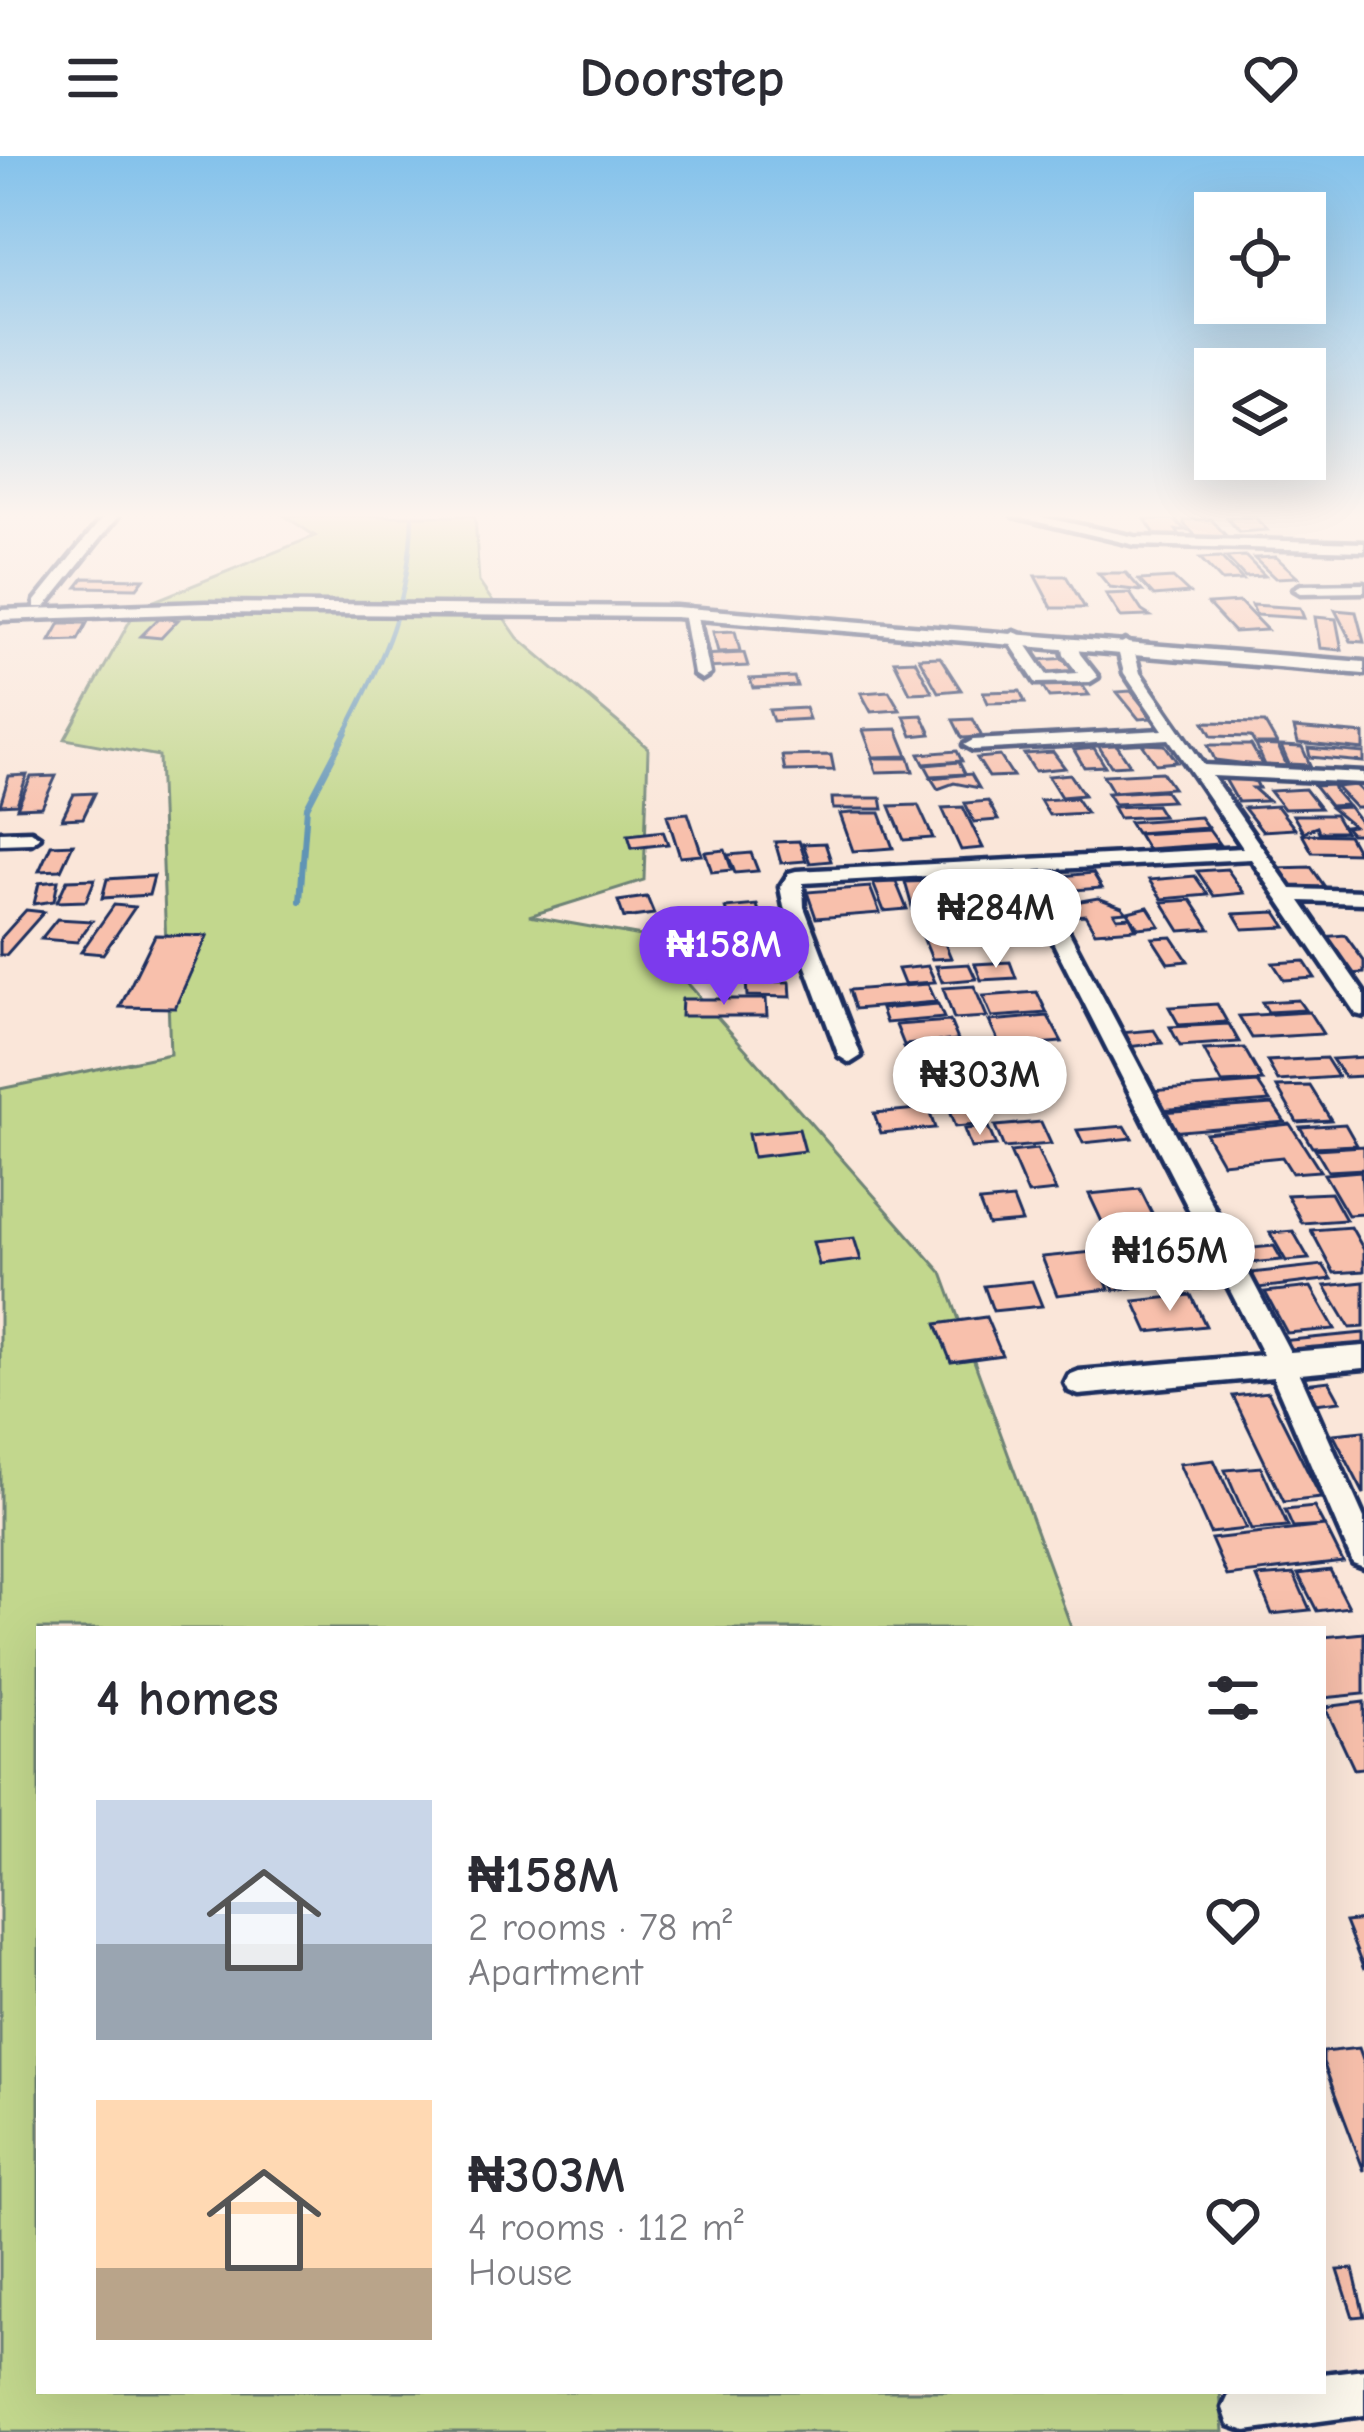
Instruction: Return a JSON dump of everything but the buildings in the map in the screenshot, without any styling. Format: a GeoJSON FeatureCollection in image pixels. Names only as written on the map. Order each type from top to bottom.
{"type":"FeatureCollection","features":[{"type":"Feature","properties":{"kind":"main road"},"geometry":{"type":"LineString","coordinates":[[782,622],[1020,646],[1125,646],[1363,667]]}},
{"type":"Feature","properties":{"kind":"main road"},"geometry":{"type":"LineString","coordinates":[[887,622],[1363,667]]}},
{"type":"Feature","properties":{"kind":"street"},"geometry":{"type":"LineString","coordinates":[[692,622],[702,674]]}},
{"type":"Feature","properties":{"kind":"street"},"geometry":{"type":"LineString","coordinates":[[1020,646],[1042,680],[1090,677],[1071,648]]}},
{"type":"Feature","properties":{"kind":"street"},"geometry":{"type":"LineString","coordinates":[[1125,646],[1132,673],[1364,1009]]}},
{"type":"Feature","properties":{"kind":"street"},"geometry":{"type":"LineString","coordinates":[[974,745],[1175,734]]}},
{"type":"Feature","properties":{"kind":"street"},"geometry":{"type":"LineString","coordinates":[[1199,770],[1364,778]]}},
{"type":"Feature","properties":{"kind":"street"},"geometry":{"type":"LineString","coordinates":[[0,838],[31,837]]}},
{"type":"Feature","properties":{"kind":"street"},"geometry":{"type":"LineString","coordinates":[[850,1055],[794,907],[790,887],[796,878],[1256,853]]}},
{"type":"Feature","properties":{"kind":"street"},"geometry":{"type":"LineString","coordinates":[[1023,865],[1282,1365],[1364,1553]]}},
{"type":"Feature","properties":{"kind":"street"},"geometry":{"type":"LineString","coordinates":[[1286,895],[1364,897]]}},
{"type":"Feature","properties":{"kind":"street"},"geometry":{"type":"LineString","coordinates":[[1079,1383],[1364,1357]]}},
{"type":"Feature","properties":{"kind":"street"},"geometry":{"type":"LineString","coordinates":[[1246,2408],[1364,2392]]}},
{"type":"Feature","properties":{"kind":"green space"},"geometry":{"type":"Polygon","coordinates":[[[129,622],[507,622],[518,638],[648,748],[644,880],[529,916],[647,937],[942,1273],[1071,1626],[36,1626],[36,2394],[1220,2394],[1223,2432],[0,2432],[0,1089],[170,1054],[159,756],[65,739],[129,622]]]}},
{"type":"Feature","properties":{"kind":"waterway"},"geometry":{"type":"LineString","coordinates":[[345,733],[394,622]]}},
{"type":"Feature","properties":{"kind":"waterway"},"geometry":{"type":"LineString","coordinates":[[300,901],[307,807],[347,730]]}}]}
